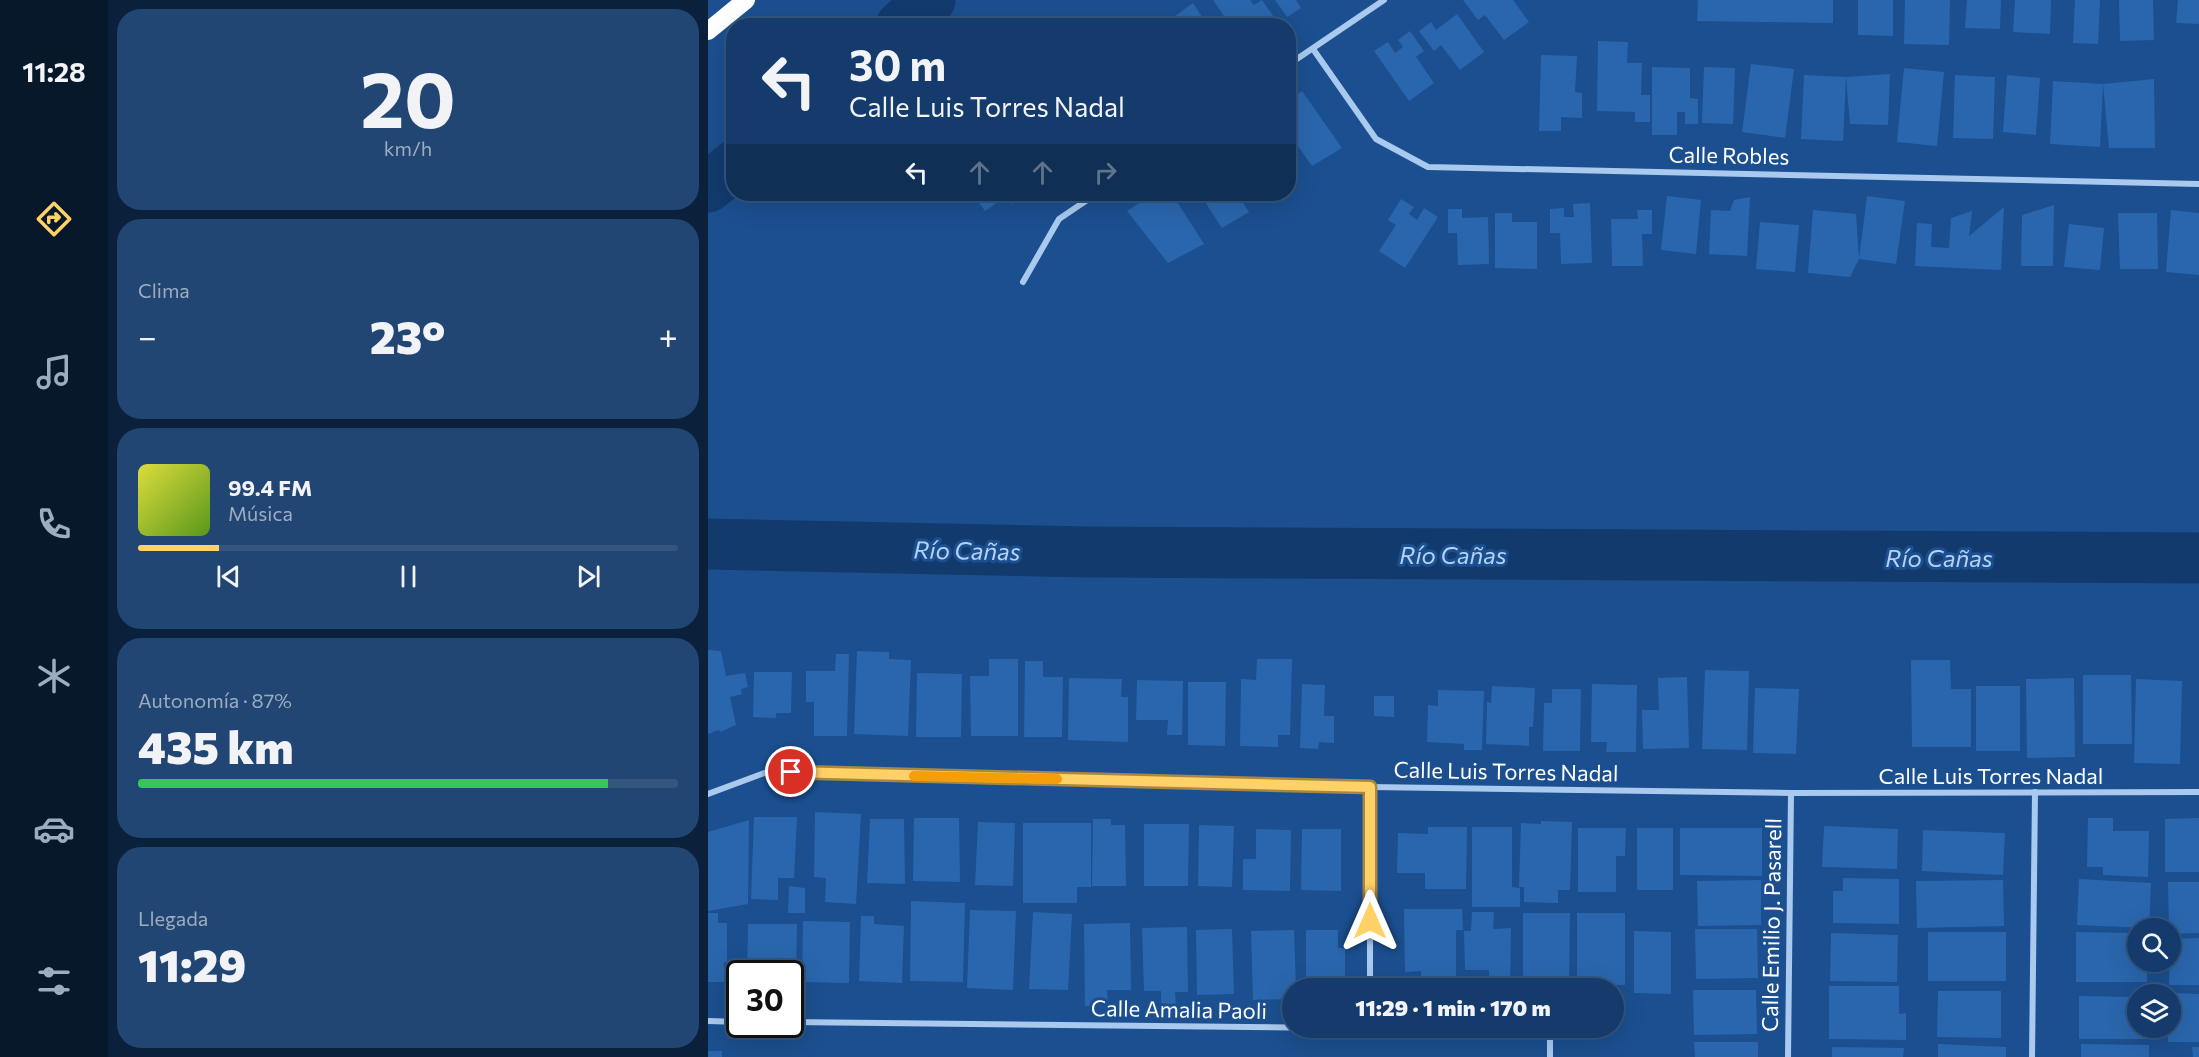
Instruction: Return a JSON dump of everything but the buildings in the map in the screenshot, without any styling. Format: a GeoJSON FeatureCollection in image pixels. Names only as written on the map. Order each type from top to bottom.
{"type":"FeatureCollection","features":[{"type":"Feature","properties":{"kind":"highway"},"geometry":{"type":"LineString","coordinates":[[708,31],[746,0]]}},
{"type":"Feature","properties":{"kind":"street"},"geometry":{"type":"LineString","coordinates":[[1296,60],[1384,0]]}},
{"type":"Feature","properties":{"kind":"street","name":"Calle Robles"},"geometry":{"type":"LineString","coordinates":[[1312,49],[1376,139],[1428,167],[2199,184]]}},
{"type":"Feature","properties":{"kind":"street"},"geometry":{"type":"LineString","coordinates":[[1023,282],[1059,219],[1086,201]]}},
{"type":"Feature","properties":{"kind":"street","name":"Calle Luis Torres Nadal"},"geometry":{"type":"LineString","coordinates":[[708,794],[767,772],[1370,787],[1791,793],[2199,792]]}},
{"type":"Feature","properties":{"kind":"street"},"geometry":{"type":"LineString","coordinates":[[1370,787],[1370,978]]}},
{"type":"Feature","properties":{"kind":"street"},"geometry":{"type":"LineString","coordinates":[[2032,1057],[2035,792]]}},
{"type":"Feature","properties":{"kind":"street","name":"Calle Emilio J. Pasarell"},"geometry":{"type":"LineString","coordinates":[[1788,1057],[1791,793]]}},
{"type":"Feature","properties":{"kind":"street"},"geometry":{"type":"LineString","coordinates":[[708,1022],[726,1022]]}},
{"type":"Feature","properties":{"kind":"street","name":"Calle Amalia Paoli"},"geometry":{"type":"LineString","coordinates":[[804,1022],[1282,1027]]}},
{"type":"Feature","properties":{"kind":"street"},"geometry":{"type":"LineString","coordinates":[[1550,1038],[1550,1057]]}},
{"type":"Feature","properties":{"kind":"waterway"},"geometry":{"type":"LineString","coordinates":[[910,18],[930,0]]}},
{"type":"Feature","properties":{"kind":"waterway"},"geometry":{"type":"LineString","coordinates":[[708,187],[726,172]]}},
{"type":"Feature","properties":{"kind":"waterway","name":"Río Cañas"},"geometry":{"type":"LineString","coordinates":[[708,544],[1088,552],[2199,558]]}},
{"type":"Feature","properties":{"kind":"slow traffic"},"geometry":{"type":"LineString","coordinates":[[914,776],[1057,779]]}},
{"type":"Feature","properties":{"kind":"route"},"geometry":{"type":"LineString","coordinates":[[791,772],[1370,787],[1370,921]]}}]}
